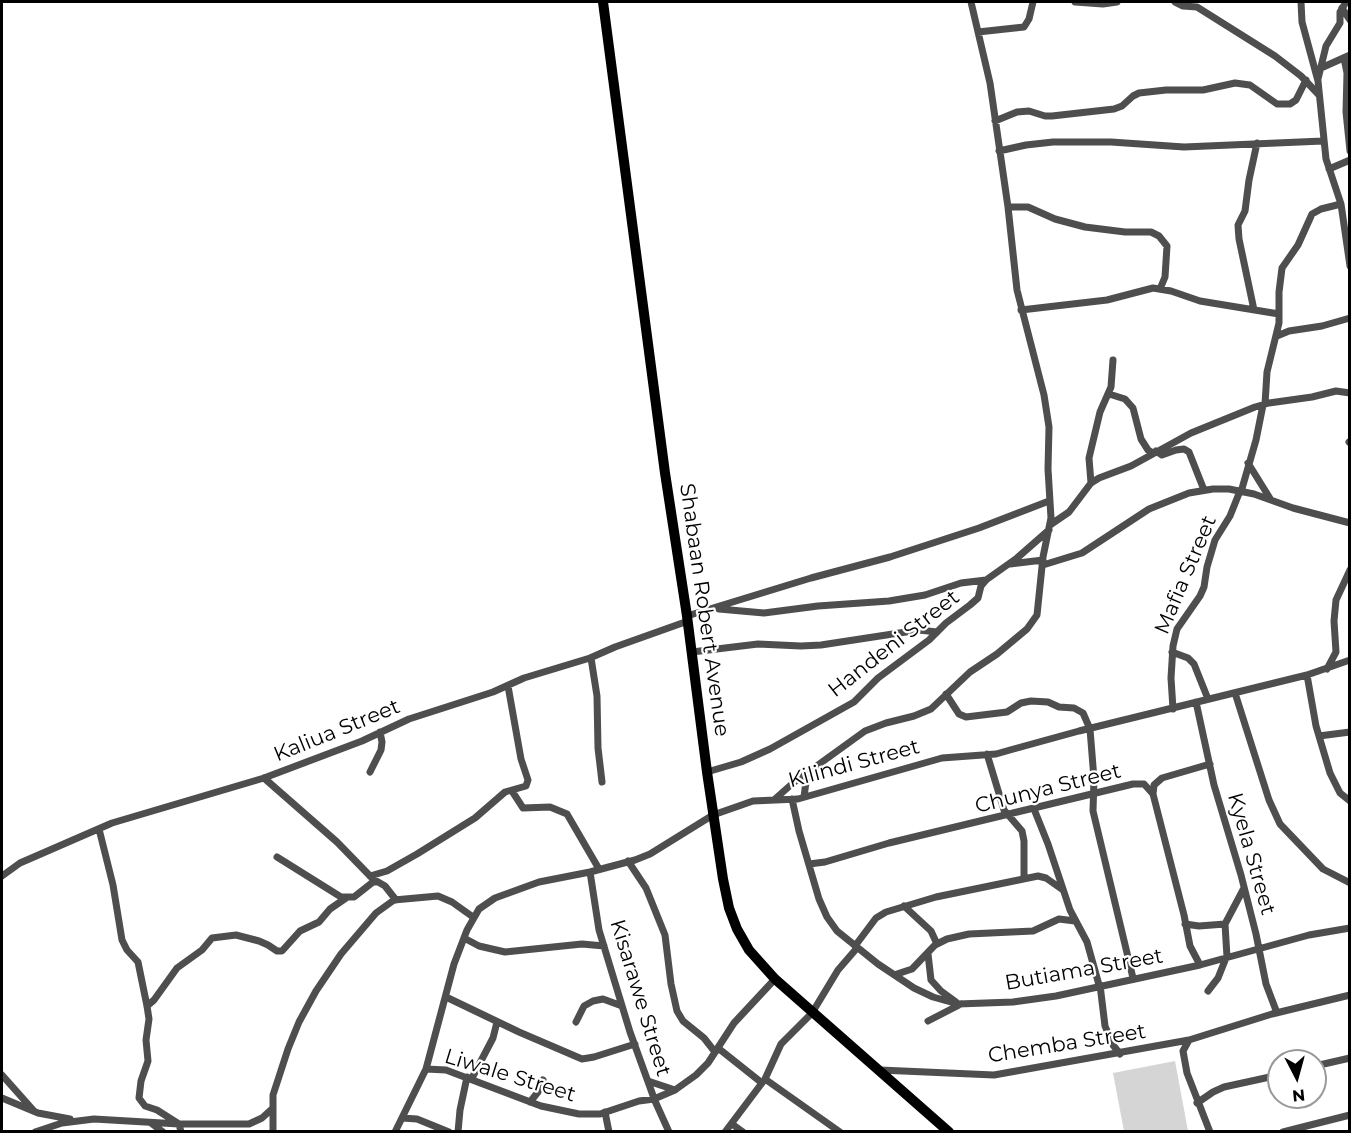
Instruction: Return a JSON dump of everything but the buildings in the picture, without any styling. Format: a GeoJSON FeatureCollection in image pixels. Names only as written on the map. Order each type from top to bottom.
{"type":"FeatureCollection","features":[{"type":"Feature","properties":{"kind":"main road","name":"Shabaan Robert Avenue"},"geometry":{"type":"LineString","coordinates":[[603,2],[665,473],[692,652],[713,815],[729,908],[737,929],[749,950],[775,979],[949,1131]]}},
{"type":"Feature","properties":{"kind":"street"},"geometry":{"type":"LineString","coordinates":[[775,799],[865,731],[924,712],[938,704],[970,672],[998,654],[1034,622],[1039,608],[1039,588],[1050,527],[1049,427],[1044,395],[1021,310],[990,83],[971,2]]}},
{"type":"Feature","properties":{"kind":"street"},"geometry":{"type":"LineString","coordinates":[[978,32],[1024,27],[1029,19],[1033,2]]}},
{"type":"Feature","properties":{"kind":"street"},"geometry":{"type":"LineString","coordinates":[[1075,2],[1103,4],[1117,2]]}},
{"type":"Feature","properties":{"kind":"street"},"geometry":{"type":"LineString","coordinates":[[1175,2],[1183,6],[1197,7],[1275,56],[1306,80],[1320,96]]}},
{"type":"Feature","properties":{"kind":"street"},"geometry":{"type":"LineString","coordinates":[[1299,3],[1318,81],[1323,141],[1329,169],[1341,204],[1350,266]]}},
{"type":"Feature","properties":{"kind":"street"},"geometry":{"type":"LineString","coordinates":[[1318,81],[1328,42],[1340,23],[1344,5]]}},
{"type":"Feature","properties":{"kind":"street"},"geometry":{"type":"LineString","coordinates":[[1344,5],[1350,20]]}},
{"type":"Feature","properties":{"kind":"street"},"geometry":{"type":"LineString","coordinates":[[1321,68],[1347,56],[1346,112],[1350,151]]}},
{"type":"Feature","properties":{"kind":"street"},"geometry":{"type":"LineString","coordinates":[[995,121],[1017,111],[1029,111],[1045,116],[1114,108],[1122,106],[1139,93],[1203,90],[1235,83],[1250,85],[1277,104],[1290,104],[1297,98],[1306,80]]}},
{"type":"Feature","properties":{"kind":"street"},"geometry":{"type":"LineString","coordinates":[[999,151],[1053,142],[1111,141],[1184,147],[1323,141]]}},
{"type":"Feature","properties":{"kind":"street"},"geometry":{"type":"LineString","coordinates":[[1254,310],[1238,225],[1245,211],[1248,180],[1257,143]]}},
{"type":"Feature","properties":{"kind":"street"},"geometry":{"type":"LineString","coordinates":[[1329,169],[1350,160]]}},
{"type":"Feature","properties":{"kind":"street","name":"Mafia Street"},"geometry":{"type":"LineString","coordinates":[[1173,709],[1172,652],[1177,629],[1204,587],[1215,540],[1230,516],[1256,440],[1264,404],[1267,372],[1277,336],[1281,273],[1284,264],[1298,245],[1312,214],[1320,208],[1341,204]]}},
{"type":"Feature","properties":{"kind":"street"},"geometry":{"type":"LineString","coordinates":[[1008,207],[1028,207],[1055,219],[1086,227],[1125,232],[1151,232],[1159,236],[1167,246],[1164,282],[1160,289]]}},
{"type":"Feature","properties":{"kind":"street"},"geometry":{"type":"LineString","coordinates":[[1021,310],[1095,302],[1128,296],[1144,290],[1160,289],[1200,301],[1279,314]]}},
{"type":"Feature","properties":{"kind":"street"},"geometry":{"type":"LineString","coordinates":[[1277,336],[1283,332],[1322,326],[1350,318]]}},
{"type":"Feature","properties":{"kind":"street"},"geometry":{"type":"LineString","coordinates":[[1091,483],[1089,458],[1100,412],[1111,387],[1113,360]]}},
{"type":"Feature","properties":{"kind":"street"},"geometry":{"type":"LineString","coordinates":[[1091,483],[1098,478],[1131,466],[1209,425],[1264,404],[1336,391],[1350,393]]}},
{"type":"Feature","properties":{"kind":"street"},"geometry":{"type":"LineString","coordinates":[[1109,394],[1125,399],[1133,408],[1141,439],[1148,450],[1162,455],[1184,449],[1189,452],[1204,490]]}},
{"type":"Feature","properties":{"kind":"street"},"geometry":{"type":"LineString","coordinates":[[1248,463],[1271,500]]}},
{"type":"Feature","properties":{"kind":"street","name":"Handeni Street"},"geometry":{"type":"LineString","coordinates":[[707,772],[741,762],[770,749],[846,707],[878,678],[929,640],[945,623],[978,598],[981,586],[986,580],[1069,512],[1091,483]]}},
{"type":"Feature","properties":{"kind":"street"},"geometry":{"type":"LineString","coordinates":[[1008,564],[1043,563],[1082,553],[1149,509],[1189,493],[1204,490],[1240,491],[1350,523]]}},
{"type":"Feature","properties":{"kind":"street","name":"Kaliua Street"},"geometry":{"type":"LineString","coordinates":[[2,876],[20,862],[125,819],[264,778],[362,741],[409,719],[494,692],[524,678],[591,658],[615,646],[715,608],[811,578],[890,557],[978,528],[1049,501]]}},
{"type":"Feature","properties":{"kind":"street"},"geometry":{"type":"LineString","coordinates":[[1327,669],[1336,652],[1334,630],[1336,600],[1350,570]]}},
{"type":"Feature","properties":{"kind":"street"},"geometry":{"type":"LineString","coordinates":[[715,608],[764,613],[818,606],[889,601],[925,595],[961,583],[986,580]]}},
{"type":"Feature","properties":{"kind":"street"},"geometry":{"type":"LineString","coordinates":[[692,652],[758,644],[821,645],[919,630],[937,632]]}},
{"type":"Feature","properties":{"kind":"street"},"geometry":{"type":"LineString","coordinates":[[1172,652],[1194,663],[1208,699]]}},
{"type":"Feature","properties":{"kind":"street"},"geometry":{"type":"LineString","coordinates":[[591,658],[597,696],[598,748],[602,782]]}},
{"type":"Feature","properties":{"kind":"street","name":"Kilindi Street"},"geometry":{"type":"LineString","coordinates":[[395,1131],[426,1069],[454,964],[473,917],[485,904],[505,893],[650,854],[713,815],[753,801],[804,797],[942,758],[1010,750],[1307,675],[1350,660]]}},
{"type":"Feature","properties":{"kind":"street"},"geometry":{"type":"LineString","coordinates":[[1307,675],[1319,736],[1334,781],[1340,793],[1350,801]]}},
{"type":"Feature","properties":{"kind":"street"},"geometry":{"type":"LineString","coordinates":[[370,876],[387,871],[423,851],[475,818],[505,792],[525,787],[528,780],[521,759],[508,686]]}},
{"type":"Feature","properties":{"kind":"street"},"geometry":{"type":"LineString","coordinates":[[1235,693],[1269,800],[1280,824],[1323,869],[1350,883]]}},
{"type":"Feature","properties":{"kind":"street"},"geometry":{"type":"LineString","coordinates":[[946,694],[963,717],[1007,712],[1026,702],[1048,702],[1059,707],[1080,710],[1090,729],[1093,812],[1133,978]]}},
{"type":"Feature","properties":{"kind":"street","name":"Kyela Street"},"geometry":{"type":"LineString","coordinates":[[1196,702],[1210,768],[1244,888],[1266,984],[1277,1013]]}},
{"type":"Feature","properties":{"kind":"street"},"geometry":{"type":"LineString","coordinates":[[370,772],[381,750],[380,732]]}},
{"type":"Feature","properties":{"kind":"street"},"geometry":{"type":"LineString","coordinates":[[1319,736],[1350,732]]}},
{"type":"Feature","properties":{"kind":"street"},"geometry":{"type":"LineString","coordinates":[[987,754],[1002,804],[1022,831],[1024,878]]}},
{"type":"Feature","properties":{"kind":"street"},"geometry":{"type":"LineString","coordinates":[[1200,965],[1190,946],[1153,789],[1156,781],[1200,768],[1210,768]]}},
{"type":"Feature","properties":{"kind":"street"},"geometry":{"type":"LineString","coordinates":[[804,797],[807,774]]}},
{"type":"Feature","properties":{"kind":"street"},"geometry":{"type":"LineString","coordinates":[[264,778],[337,842],[370,876],[390,890],[396,900]]}},
{"type":"Feature","properties":{"kind":"street","name":"Chunya Street"},"geometry":{"type":"LineString","coordinates":[[809,864],[825,862],[899,841],[1133,784],[1144,784],[1153,794]]}},
{"type":"Feature","properties":{"kind":"street"},"geometry":{"type":"LineString","coordinates":[[512,791],[523,808],[550,807],[567,814],[599,869]]}},
{"type":"Feature","properties":{"kind":"street","name":"Butiama Street"},"geometry":{"type":"LineString","coordinates":[[792,799],[799,831],[827,917],[837,931],[894,975],[933,997],[959,1004],[1032,1000],[1200,965],[1309,935],[1350,928]]}},
{"type":"Feature","properties":{"kind":"street"},"geometry":{"type":"LineString","coordinates":[[995,819],[1002,804]]}},
{"type":"Feature","properties":{"kind":"street"},"geometry":{"type":"LineString","coordinates":[[1034,809],[1075,921],[1087,942],[1100,985],[1105,1026],[1113,1045],[1120,1054]]}},
{"type":"Feature","properties":{"kind":"street"},"geometry":{"type":"LineString","coordinates":[[99,829],[113,885],[122,940],[127,951],[138,962],[149,1019],[146,1040],[148,1061],[141,1081],[139,1098],[145,1106],[157,1110],[180,1126]]}},
{"type":"Feature","properties":{"kind":"street"},"geometry":{"type":"LineString","coordinates":[[276,857],[337,895],[346,898]]}},
{"type":"Feature","properties":{"kind":"street"},"geometry":{"type":"LineString","coordinates":[[628,861],[646,888],[665,935],[671,984],[677,1011],[683,1022],[717,1050],[840,1131]]}},
{"type":"Feature","properties":{"kind":"street","name":"Kisarawe Street"},"geometry":{"type":"LineString","coordinates":[[590,872],[599,930],[622,1006],[654,1098],[669,1131]]}},
{"type":"Feature","properties":{"kind":"street"},"geometry":{"type":"LineString","coordinates":[[725,1131],[764,1081],[781,1044],[812,1013],[838,970],[876,918],[904,906],[936,897],[1024,878],[1038,876],[1046,878],[1063,890]]}},
{"type":"Feature","properties":{"kind":"street"},"geometry":{"type":"LineString","coordinates":[[147,1006],[177,968],[202,950],[212,938],[236,935],[266,943],[276,951],[281,951],[300,931],[319,922],[330,909],[346,898],[358,895],[372,882],[380,882]]}},
{"type":"Feature","properties":{"kind":"street"},"geometry":{"type":"LineString","coordinates":[[1208,991],[1222,971],[1226,958],[1225,924],[1244,888]]}},
{"type":"Feature","properties":{"kind":"street"},"geometry":{"type":"LineString","coordinates":[[273,1131],[273,1095],[290,1044],[316,991],[352,939],[376,913],[388,903],[396,900],[438,896],[452,902],[473,917]]}},
{"type":"Feature","properties":{"kind":"street"},"geometry":{"type":"LineString","coordinates":[[904,906],[931,931],[937,944]]}},
{"type":"Feature","properties":{"kind":"street"},"geometry":{"type":"LineString","coordinates":[[894,975],[912,969],[937,944],[958,935],[1033,931],[1059,919],[1075,921]]}},
{"type":"Feature","properties":{"kind":"street"},"geometry":{"type":"LineString","coordinates":[[1185,924],[1198,926],[1225,924]]}},
{"type":"Feature","properties":{"kind":"street"},"geometry":{"type":"LineString","coordinates":[[464,938],[479,946],[505,952],[582,944],[604,946]]}},
{"type":"Feature","properties":{"kind":"street"},"geometry":{"type":"LineString","coordinates":[[928,954],[931,980],[941,991],[959,1004],[928,1021]]}},
{"type":"Feature","properties":{"kind":"street"},"geometry":{"type":"LineString","coordinates":[[648,1081],[675,1090],[696,1075],[708,1063],[742,1013],[775,979]]}},
{"type":"Feature","properties":{"kind":"street","name":"Chemba Street"},"geometry":{"type":"LineString","coordinates":[[879,1070],[994,1075],[1189,1041],[1277,1013],[1350,995]]}},
{"type":"Feature","properties":{"kind":"street"},"geometry":{"type":"LineString","coordinates":[[576,1022],[584,1006],[593,1001],[603,999],[622,1006]]}},
{"type":"Feature","properties":{"kind":"street"},"geometry":{"type":"LineString","coordinates":[[445,1000],[582,1059],[634,1044]]}},
{"type":"Feature","properties":{"kind":"street"},"geometry":{"type":"LineString","coordinates":[[459,1131],[460,1110],[470,1078],[494,1038],[497,1022]]}},
{"type":"Feature","properties":{"kind":"street"},"geometry":{"type":"LineString","coordinates":[[1189,1041],[1185,1046],[1184,1058],[1187,1073],[1210,1131]]}},
{"type":"Feature","properties":{"kind":"street"},"geometry":{"type":"LineString","coordinates":[[1327,1063],[1350,1058]]}},
{"type":"Feature","properties":{"kind":"street","name":"Liwale Street"},"geometry":{"type":"LineString","coordinates":[[426,1069],[447,1070],[541,1106],[579,1114],[592,1115],[605,1112],[675,1090]]}},
{"type":"Feature","properties":{"kind":"street"},"geometry":{"type":"LineString","coordinates":[[2,1075],[35,1112]]}},
{"type":"Feature","properties":{"kind":"street"},"geometry":{"type":"LineString","coordinates":[[1197,1103],[1224,1087],[1267,1078]]}},
{"type":"Feature","properties":{"kind":"street"},"geometry":{"type":"LineString","coordinates":[[530,1102],[538,1092],[543,1080]]}},
{"type":"Feature","properties":{"kind":"street"},"geometry":{"type":"LineString","coordinates":[[2,1098],[35,1112],[78,1120]]}},
{"type":"Feature","properties":{"kind":"street"},"geometry":{"type":"LineString","coordinates":[[35,1131],[48,1126],[94,1119],[180,1126],[249,1124],[262,1118],[273,1108]]}},
{"type":"Feature","properties":{"kind":"street"},"geometry":{"type":"LineString","coordinates":[[605,1112],[609,1131]]}},
{"type":"Feature","properties":{"kind":"street"},"geometry":{"type":"LineString","coordinates":[[1283,1131],[1350,1115]]}},
{"type":"Feature","properties":{"kind":"street"},"geometry":{"type":"LineString","coordinates":[[402,1118],[417,1119],[449,1131]]}},
{"type":"Feature","properties":{"kind":"street"},"geometry":{"type":"LineString","coordinates":[[151,1123],[163,1131]]}},
{"type":"Feature","properties":{"kind":"street"},"geometry":{"type":"LineString","coordinates":[[732,1124],[743,1131]]}},
{"type":"Feature","properties":{"kind":"shaded area"},"geometry":{"type":"Polygon","coordinates":[[[1175,1061],[1188,1131],[1124,1131],[1113,1073],[1175,1061]]]}}]}
